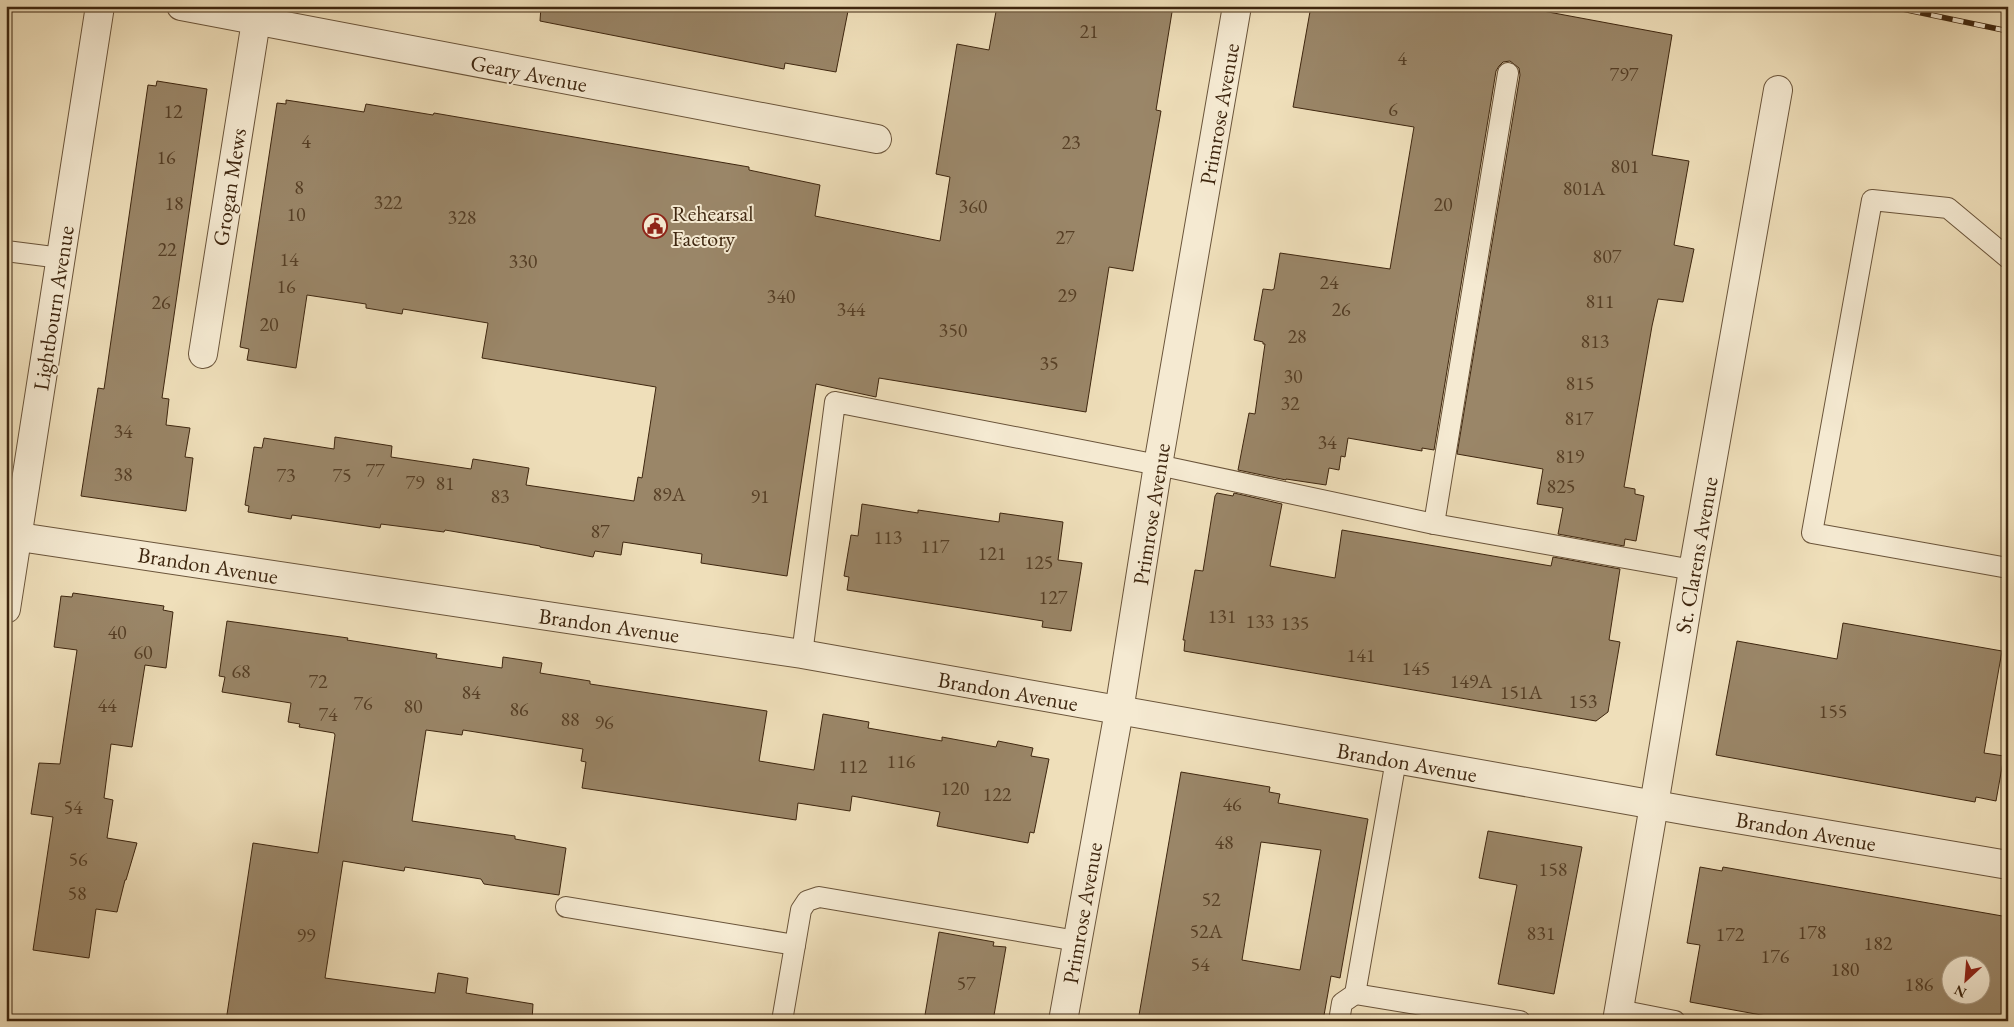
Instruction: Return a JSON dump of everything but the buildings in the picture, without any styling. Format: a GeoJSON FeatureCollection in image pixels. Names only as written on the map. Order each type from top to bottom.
{"type":"FeatureCollection","features":[{"type":"Feature","properties":{"kind":"street","name":"Lightbourn Avenue"},"geometry":{"type":"LineString","coordinates":[[6,609],[11,536],[61,258],[100,6]]}},
{"type":"Feature","properties":{"kind":"street","name":"Geary Avenue"},"geometry":{"type":"LineString","coordinates":[[181,6],[877,139]]}},
{"type":"Feature","properties":{"kind":"street","name":"Primrose Avenue"},"geometry":{"type":"LineString","coordinates":[[1063,1021],[1119,711],[1158,465],[1237,6]]}},
{"type":"Feature","properties":{"kind":"street","name":"Grogan Mews"},"geometry":{"type":"LineString","coordinates":[[203,354],[256,21]]}},
{"type":"Feature","properties":{"kind":"street","name":"St. Clarens Avenue"},"geometry":{"type":"LineString","coordinates":[[1618,1015],[1692,570],[1778,90]]}},
{"type":"Feature","properties":{"kind":"street","name":"Brandon Avenue"},"geometry":{"type":"LineString","coordinates":[[11,536],[802,654],[1396,760],[2008,865]]}},
{"type":"Feature","properties":{"kind":"lane"},"geometry":{"type":"LineString","coordinates":[[1434,524],[1508,73]]}},
{"type":"Feature","properties":{"kind":"lane"},"geometry":{"type":"LineString","coordinates":[[2008,258],[1948,208],[1872,200],[1812,533],[2008,568]]}},
{"type":"Feature","properties":{"kind":"lane"},"geometry":{"type":"LineString","coordinates":[[6,251],[61,258]]}},
{"type":"Feature","properties":{"kind":"lane"},"geometry":{"type":"LineString","coordinates":[[802,654],[836,402],[1158,465],[1434,524],[1692,570]]}},
{"type":"Feature","properties":{"kind":"lane"},"geometry":{"type":"LineString","coordinates":[[1355,994],[1396,760]]}},
{"type":"Feature","properties":{"kind":"lane"},"geometry":{"type":"LineString","coordinates":[[782,1021],[801,910],[807,900],[818,897],[1077,941]]}},
{"type":"Feature","properties":{"kind":"lane"},"geometry":{"type":"LineString","coordinates":[[566,907],[795,945]]}},
{"type":"Feature","properties":{"kind":"lane"},"geometry":{"type":"LineString","coordinates":[[1339,1021],[1342,1003],[1355,994],[1520,1021]]}},
{"type":"Feature","properties":{"kind":"lane"},"geometry":{"type":"LineString","coordinates":[[1618,1015],[1675,1021]]}},
{"type":"Feature","properties":{"kind":"railway"},"geometry":{"type":"LineString","coordinates":[[1888,6],[2008,31]]}},
{"type":"Feature","properties":{"kind":"place","name":"Rehearsal Factory"},"geometry":{"type":"Point","coordinates":[655,226]}}]}
